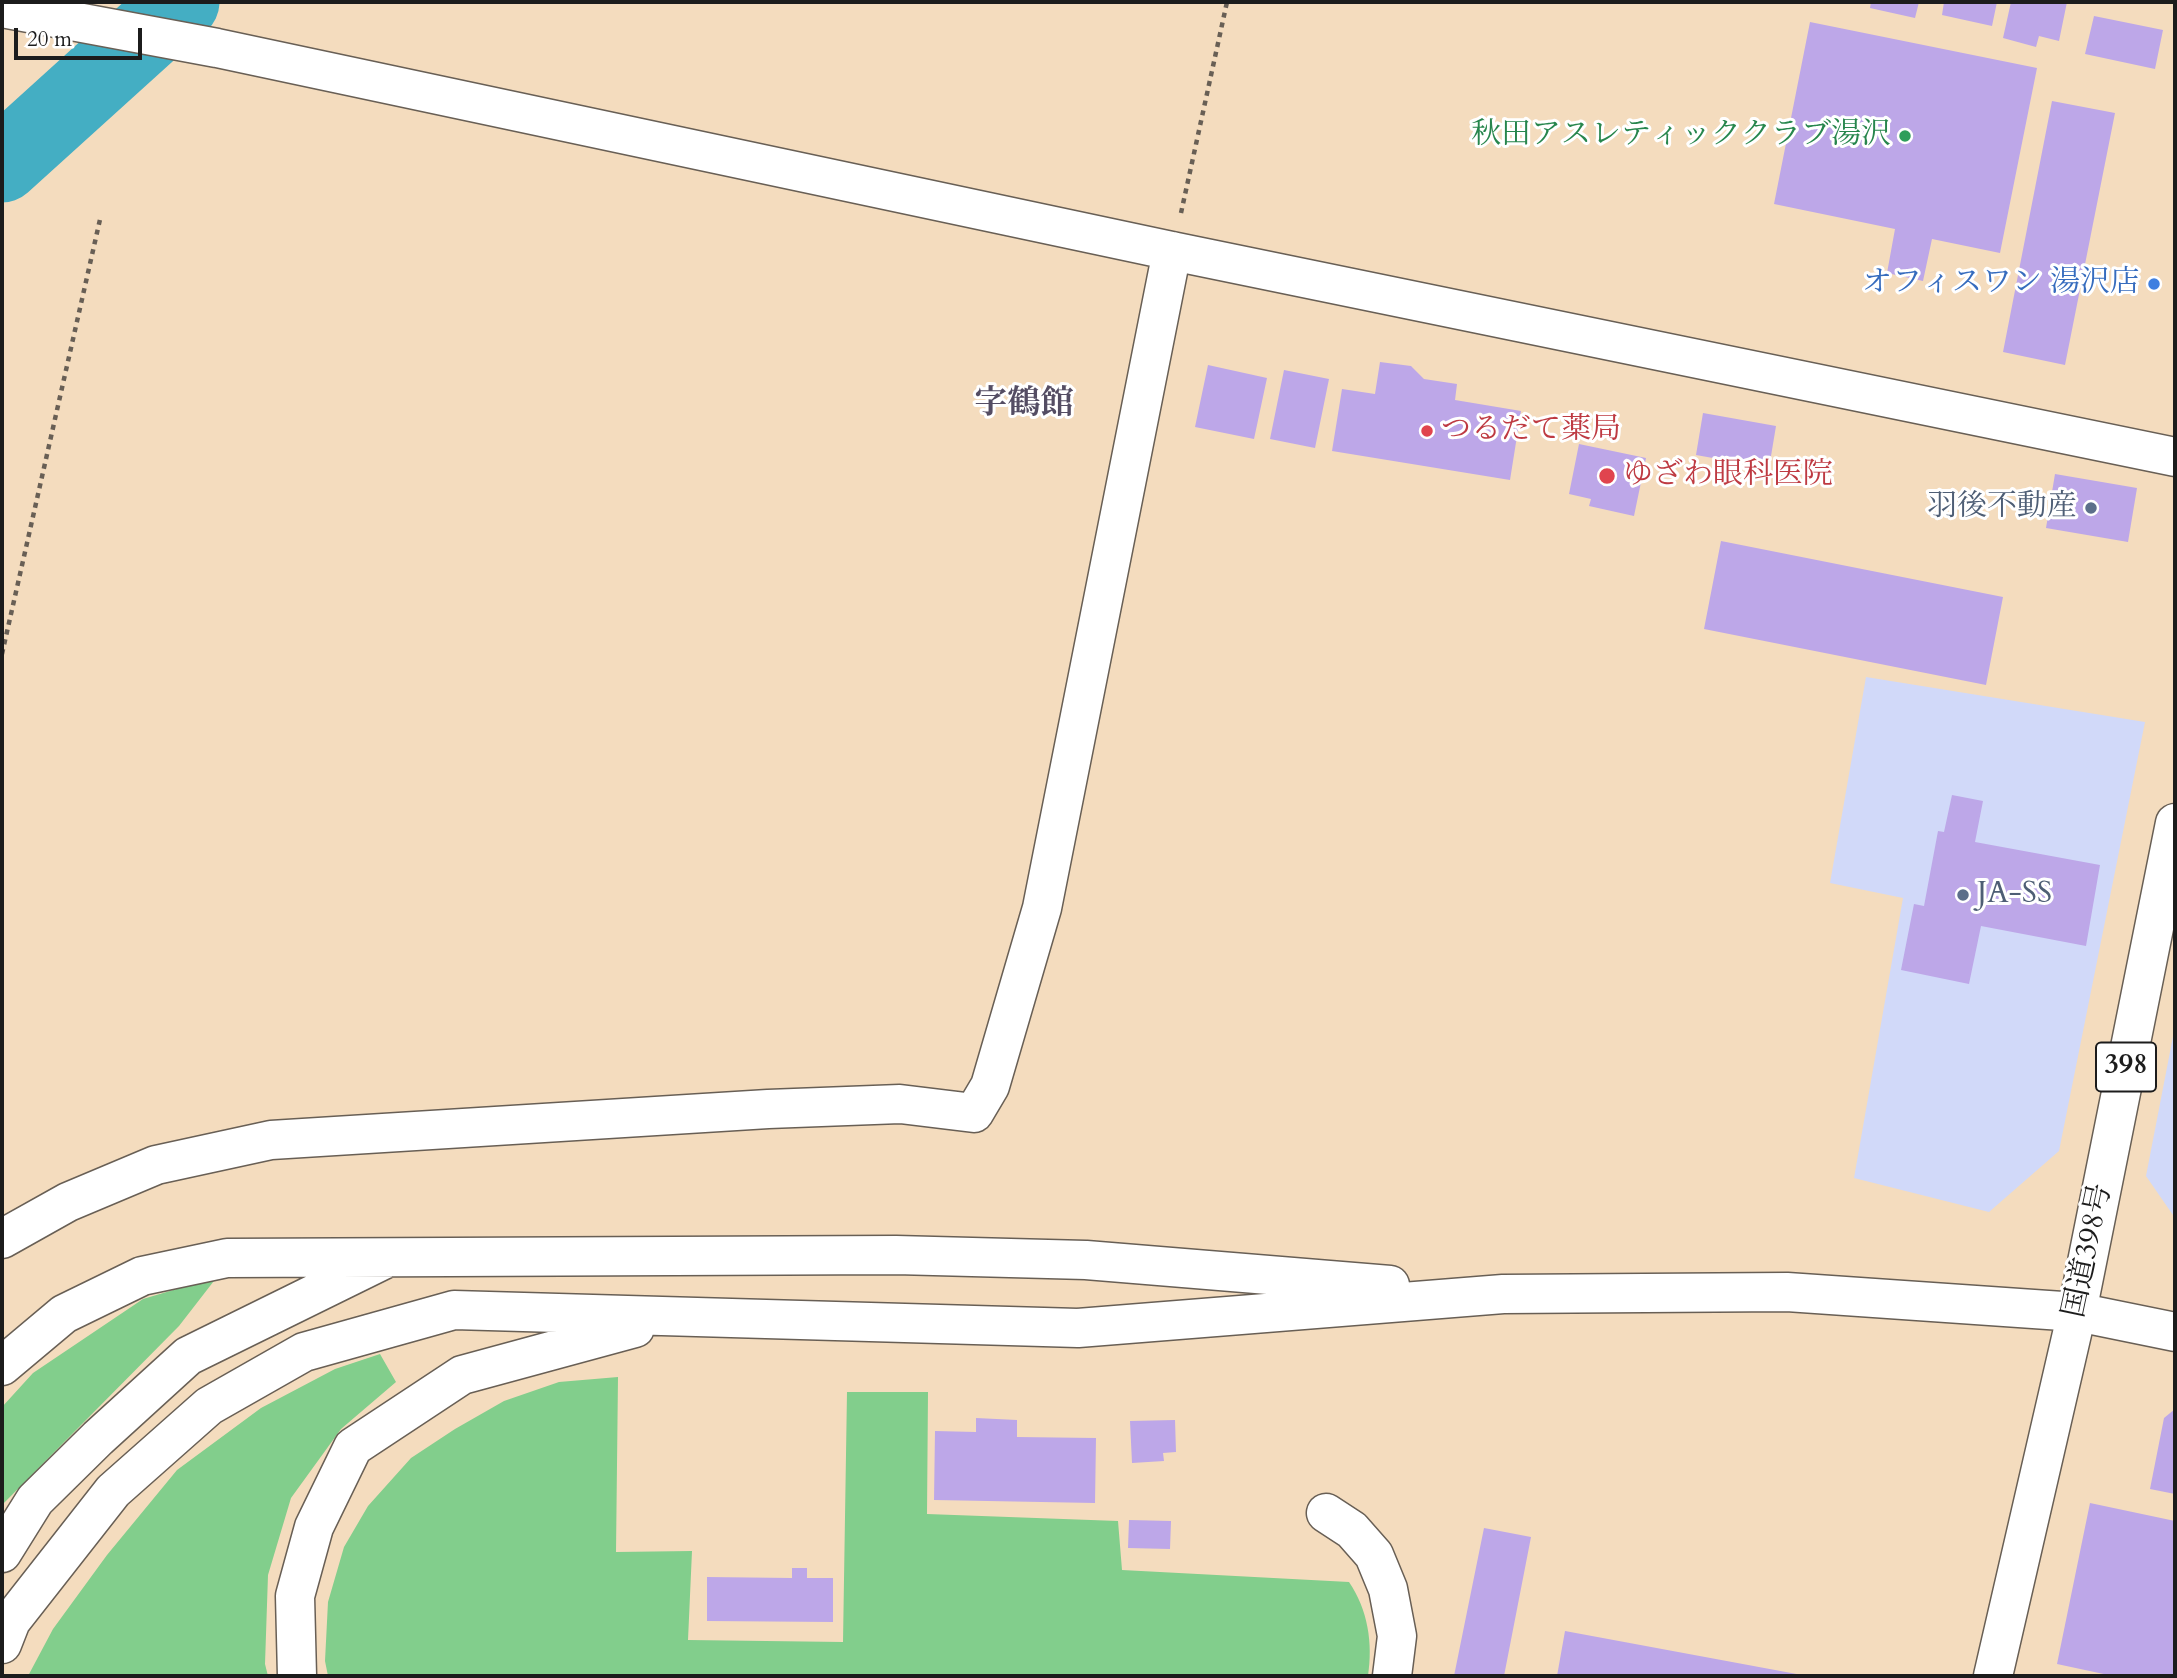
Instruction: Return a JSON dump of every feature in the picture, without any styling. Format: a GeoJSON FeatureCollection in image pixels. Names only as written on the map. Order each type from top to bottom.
{"type":"FeatureCollection","features":[{"type":"Feature","properties":{"kind":"main road"},"geometry":{"type":"LineString","coordinates":[[11,9],[217,48],[1172,251],[2175,457]]}},
{"type":"Feature","properties":{"kind":"main road"},"geometry":{"type":"LineString","coordinates":[[2,1239],[68,1202],[156,1165],[271,1140],[782,1108],[900,1104],[974,1113],[990,1086],[1041,908],[1172,251]]}},
{"type":"Feature","properties":{"kind":"main road","name":"国道398号"},"geometry":{"type":"LineString","coordinates":[[1993,1676],[2077,1312],[2175,823]]}},
{"type":"Feature","properties":{"kind":"main road"},"geometry":{"type":"LineString","coordinates":[[2,1366],[64,1314],[142,1276],[227,1258],[896,1255],[1086,1260],[1503,1294]]}},
{"type":"Feature","properties":{"kind":"main road"},"geometry":{"type":"LineString","coordinates":[[2,1553],[35,1500],[188,1356],[391,1256]]}},
{"type":"Feature","properties":{"kind":"main road"},"geometry":{"type":"LineString","coordinates":[[2,1644],[11,1621],[113,1491],[209,1406],[304,1352],[454,1310],[1078,1328],[1503,1294],[1787,1292],[2077,1312],[2175,1332]]}},
{"type":"Feature","properties":{"kind":"main road"},"geometry":{"type":"LineString","coordinates":[[297,1676],[295,1596],[314,1527],[353,1447],[462,1375],[674,1318]]}},
{"type":"Feature","properties":{"kind":"main road"},"geometry":{"type":"LineString","coordinates":[[1326,1513],[1352,1530],[1374,1555],[1388,1589],[1397,1636],[1392,1676]]}},
{"type":"Feature","properties":{"kind":"path"},"geometry":{"type":"LineString","coordinates":[[1172,251],[1227,2]]}},
{"type":"Feature","properties":{"kind":"path"},"geometry":{"type":"LineString","coordinates":[[2,654],[101,215]]}},
{"type":"Feature","properties":{"kind":"shaded area"},"geometry":{"type":"Polygon","coordinates":[[[1866,677],[2145,722],[2059,1151],[1989,1212],[1854,1178],[1903,898],[1830,883],[1866,677]]]}},
{"type":"Feature","properties":{"kind":"shaded area"},"geometry":{"type":"Polygon","coordinates":[[[2175,1026],[2175,1218],[2146,1176],[2175,1026]]]}},
{"type":"Feature","properties":{"kind":"green space"},"geometry":{"type":"Polygon","coordinates":[[[217,1277],[179,1326],[2,1505],[2,1407],[33,1373],[143,1299],[217,1277]]]}},
{"type":"Feature","properties":{"kind":"green space"},"geometry":{"type":"Polygon","coordinates":[[[380,1354],[396,1382],[341,1429],[291,1498],[268,1575],[265,1664],[268,1676],[28,1676],[53,1629],[107,1555],[177,1470],[261,1408],[335,1369],[380,1354]]]}},
{"type":"Feature","properties":{"kind":"green space"},"geometry":{"type":"Polygon","coordinates":[[[618,1377],[616,1552],[692,1551],[688,1640],[843,1642],[847,1392],[928,1392],[927,1514],[1118,1521],[1122,1570],[1349,1582],[1361,1604],[1368,1627],[1368,1676],[328,1676],[325,1661],[328,1602],[344,1547],[368,1506],[411,1458],[504,1401],[559,1382],[618,1377]]]}},
{"type":"Feature","properties":{"kind":"building"},"geometry":{"type":"Polygon","coordinates":[[[1871,2],[1919,2],[1915,18],[1870,8],[1871,2]]]}},
{"type":"Feature","properties":{"kind":"building"},"geometry":{"type":"Polygon","coordinates":[[[1944,2],[1997,2],[1992,26],[1942,15],[1944,2]]]}},
{"type":"Feature","properties":{"kind":"building"},"geometry":{"type":"Polygon","coordinates":[[[2011,2],[2067,2],[2059,41],[2039,36],[2036,47],[2003,38],[2011,2]]]}},
{"type":"Feature","properties":{"kind":"building"},"geometry":{"type":"Polygon","coordinates":[[[2094,16],[2163,30],[2155,69],[2085,54],[2094,16]]]}},
{"type":"Feature","properties":{"kind":"building","name":"秋田アスレティッククラブ湯沢"},"geometry":{"type":"Polygon","coordinates":[[[1810,22],[2037,68],[2000,253],[1932,239],[1923,281],[1887,273],[1895,229],[1774,204],[1810,22]]]}},
{"type":"Feature","properties":{"kind":"building"},"geometry":{"type":"Polygon","coordinates":[[[2052,101],[2115,113],[2065,365],[2003,352],[2052,101]]]}},
{"type":"Feature","properties":{"kind":"building","name":"つるだて薬局"},"geometry":{"type":"Polygon","coordinates":[[[1380,362],[1411,366],[1424,379],[1457,384],[1455,400],[1521,411],[1510,480],[1332,451],[1342,389],[1375,394],[1380,362]]]}},
{"type":"Feature","properties":{"kind":"building"},"geometry":{"type":"Polygon","coordinates":[[[1208,365],[1267,378],[1254,439],[1195,427],[1208,365]]]}},
{"type":"Feature","properties":{"kind":"building"},"geometry":{"type":"Polygon","coordinates":[[[1284,370],[1329,379],[1315,448],[1270,439],[1284,370]]]}},
{"type":"Feature","properties":{"kind":"building"},"geometry":{"type":"Polygon","coordinates":[[[1703,413],[1776,426],[1769,468],[1696,455],[1703,413]]]}},
{"type":"Feature","properties":{"kind":"building","name":"ゆざわ眼科医院"},"geometry":{"type":"Polygon","coordinates":[[[1579,444],[1646,458],[1634,516],[1589,506],[1591,499],[1569,494],[1579,444]]]}},
{"type":"Feature","properties":{"kind":"building","name":"羽後不動産"},"geometry":{"type":"Polygon","coordinates":[[[2055,474],[2137,488],[2128,542],[2046,528],[2055,474]]]}},
{"type":"Feature","properties":{"kind":"building"},"geometry":{"type":"Polygon","coordinates":[[[1721,541],[2003,597],[1986,685],[1704,629],[1721,541]]]}},
{"type":"Feature","properties":{"kind":"building"},"geometry":{"type":"Polygon","coordinates":[[[1952,795],[1983,801],[1975,842],[2100,865],[2086,946],[1981,926],[1969,984],[1901,970],[1914,904],[1924,906],[1938,831],[1944,832],[1952,795]]]}},
{"type":"Feature","properties":{"kind":"building"},"geometry":{"type":"Polygon","coordinates":[[[2175,1409],[2175,1494],[2150,1489],[2164,1418],[2175,1409]]]}},
{"type":"Feature","properties":{"kind":"building"},"geometry":{"type":"Polygon","coordinates":[[[976,1418],[1017,1420],[1017,1437],[1096,1438],[1095,1503],[934,1500],[935,1431],[976,1432],[976,1418]]]}},
{"type":"Feature","properties":{"kind":"building"},"geometry":{"type":"Polygon","coordinates":[[[1175,1420],[1176,1452],[1163,1453],[1164,1461],[1132,1463],[1130,1421],[1175,1420]]]}},
{"type":"Feature","properties":{"kind":"building"},"geometry":{"type":"Polygon","coordinates":[[[2090,1503],[2175,1521],[2175,1676],[2113,1676],[2057,1664],[2090,1503]]]}},
{"type":"Feature","properties":{"kind":"building"},"geometry":{"type":"Polygon","coordinates":[[[1129,1520],[1171,1521],[1170,1549],[1128,1548],[1129,1520]]]}},
{"type":"Feature","properties":{"kind":"building"},"geometry":{"type":"Polygon","coordinates":[[[1484,1528],[1531,1537],[1504,1676],[1454,1676],[1484,1528]]]}},
{"type":"Feature","properties":{"kind":"building"},"geometry":{"type":"Polygon","coordinates":[[[792,1568],[807,1568],[807,1578],[833,1578],[833,1622],[707,1621],[707,1577],[792,1578],[792,1568]]]}},
{"type":"Feature","properties":{"kind":"building"},"geometry":{"type":"Polygon","coordinates":[[[1565,1631],[1802,1675],[1802,1676],[1557,1676],[1565,1631]]]}},
{"type":"Feature","properties":{"kind":"waterway"},"geometry":{"type":"LineString","coordinates":[[2,164],[181,2]]}},
{"type":"Feature","properties":{"kind":"place","name":"秋田アスレティッククラブ湯沢"},"geometry":{"type":"Point","coordinates":[1905,136]}},
{"type":"Feature","properties":{"kind":"place","name":"オフィスワン 湯沢店"},"geometry":{"type":"Point","coordinates":[2154,284]}},
{"type":"Feature","properties":{"kind":"place","name":"つるだて薬局"},"geometry":{"type":"Point","coordinates":[1427,431]}},
{"type":"Feature","properties":{"kind":"place","name":"ゆざわ眼科医院"},"geometry":{"type":"Point","coordinates":[1607,476]}},
{"type":"Feature","properties":{"kind":"place","name":"羽後不動産"},"geometry":{"type":"Point","coordinates":[2091,508]}},
{"type":"Feature","properties":{"kind":"place","name":"JA-SS"},"geometry":{"type":"Point","coordinates":[1963,895]}},
{"type":"Feature","properties":{"kind":"district","name":"字鶴館"},"geometry":{"type":"Point","coordinates":[1024,405]}}]}
